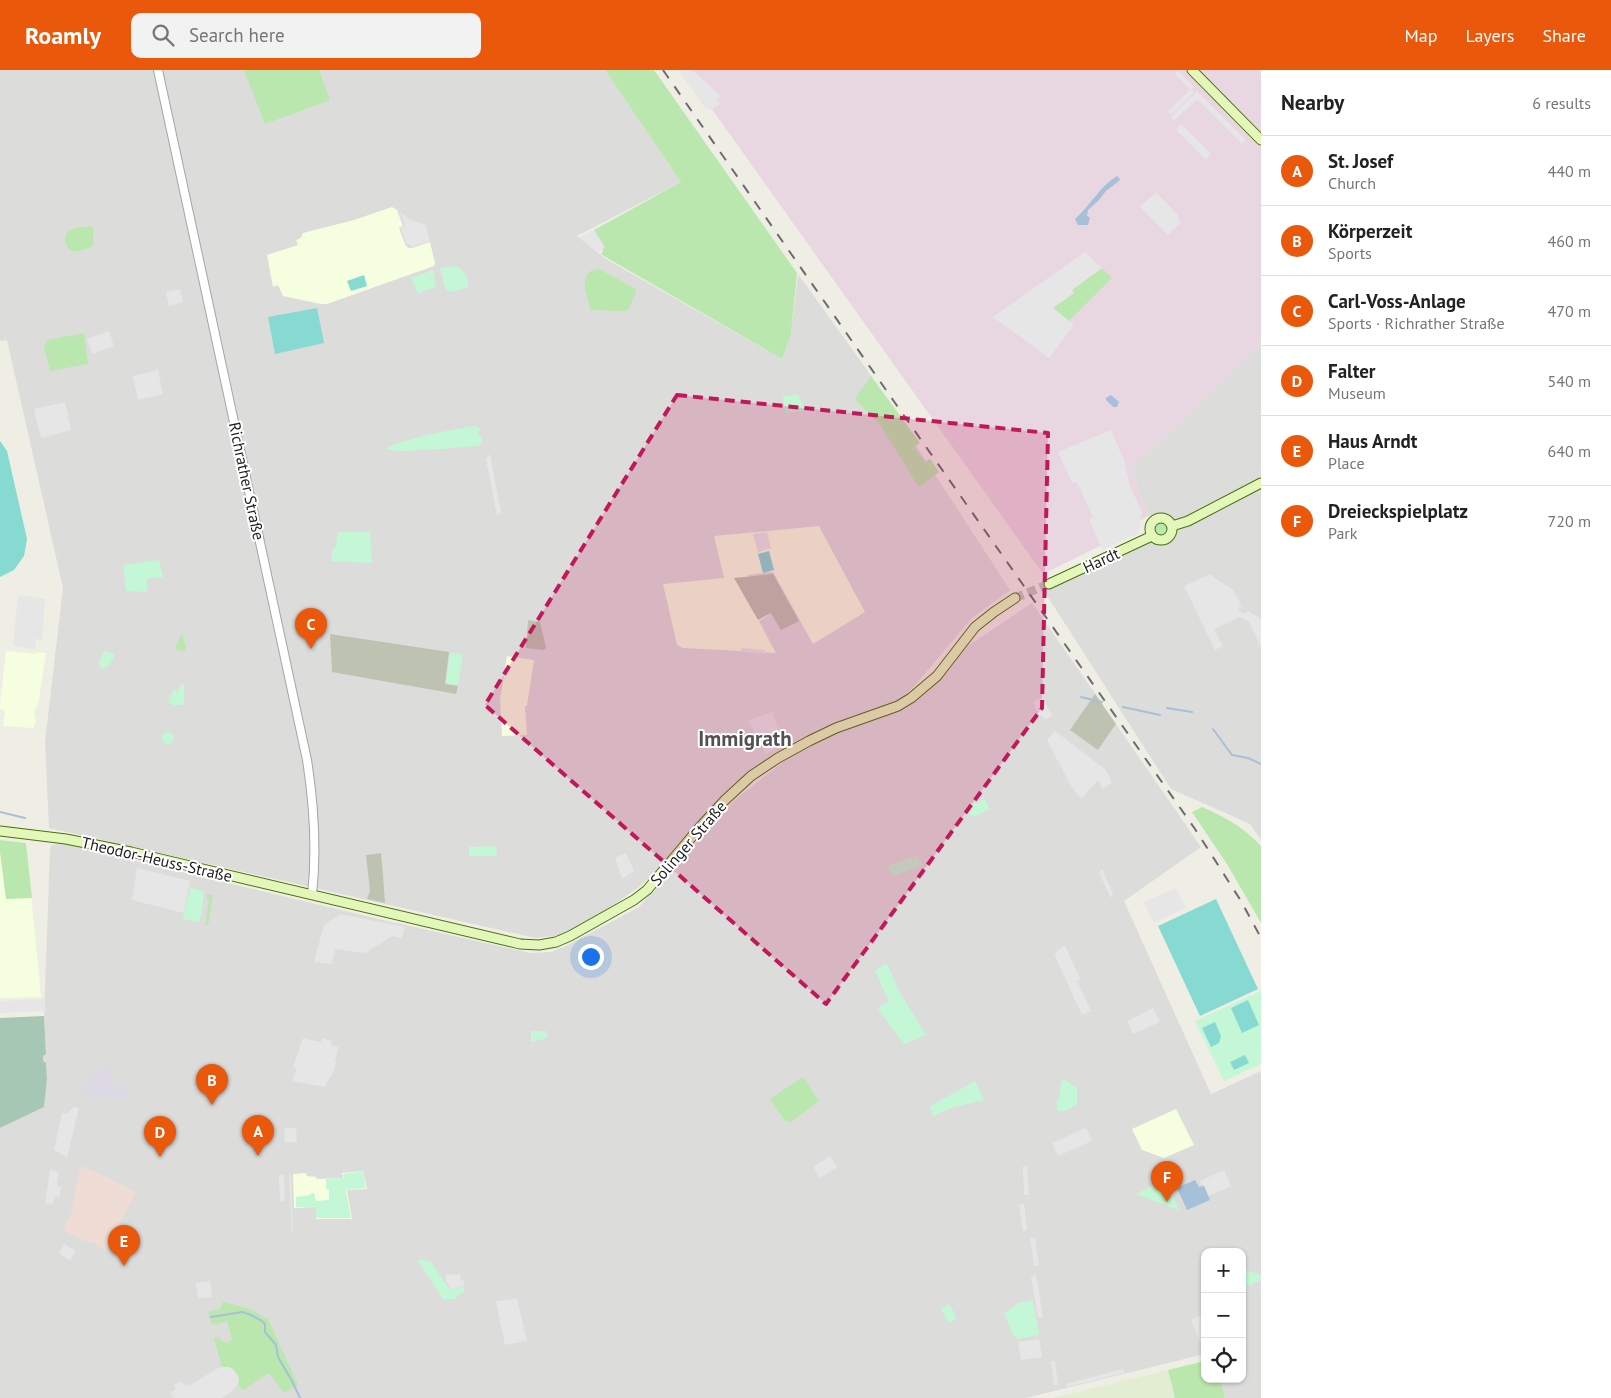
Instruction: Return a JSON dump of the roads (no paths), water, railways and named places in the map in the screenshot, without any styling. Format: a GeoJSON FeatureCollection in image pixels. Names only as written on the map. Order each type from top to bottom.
{"type":"FeatureCollection","features":[{"type":"Feature","properties":{"kind":"main road"},"geometry":{"type":"LineString","coordinates":[[1192,70],[1261,140]]}},
{"type":"Feature","properties":{"kind":"main road"},"geometry":{"type":"LineString","coordinates":[[1172,526],[1188,521],[1261,483]]}},
{"type":"Feature","properties":{"kind":"main road"},"geometry":{"type":"LineString","coordinates":[[1165,518],[1172,526],[1170,535],[1166,539],[1158,540],[1152,536],[1150,527],[1155,519],[1165,518]]}},
{"type":"Feature","properties":{"kind":"main road","name":"Hardt"},"geometry":{"type":"LineString","coordinates":[[1049,584],[1152,536]]}},
{"type":"Feature","properties":{"kind":"main road","name":"Solinger Straße"},"geometry":{"type":"LineString","coordinates":[[312,895],[520,944],[539,945],[556,942],[634,900],[647,890],[700,827],[751,776],[778,758],[836,728],[898,706],[911,698],[937,676],[974,627],[1015,598]]}},
{"type":"Feature","properties":{"kind":"main road","name":"Theodor-Heuss-Straße"},"geometry":{"type":"LineString","coordinates":[[0,831],[66,839],[131,852],[312,895]]}},
{"type":"Feature","properties":{"kind":"street","name":"Richrather Straße"},"geometry":{"type":"LineString","coordinates":[[158,70],[312,792],[315,832],[312,895]]}},
{"type":"Feature","properties":{"kind":"waterway"},"geometry":{"type":"LineString","coordinates":[[1081,697],[1102,702]]}},
{"type":"Feature","properties":{"kind":"waterway"},"geometry":{"type":"LineString","coordinates":[[1123,707],[1160,715]]}},
{"type":"Feature","properties":{"kind":"waterway"},"geometry":{"type":"LineString","coordinates":[[1167,708],[1192,712]]}},
{"type":"Feature","properties":{"kind":"waterway"},"geometry":{"type":"LineString","coordinates":[[1213,729],[1232,755],[1248,758],[1261,764]]}},
{"type":"Feature","properties":{"kind":"waterway"},"geometry":{"type":"LineString","coordinates":[[0,812],[25,818]]}},
{"type":"Feature","properties":{"kind":"waterway"},"geometry":{"type":"LineString","coordinates":[[211,1317],[242,1312],[262,1321],[265,1324],[265,1332],[276,1345],[278,1357],[300,1398]]}},
{"type":"Feature","properties":{"kind":"tunnel"},"geometry":{"type":"LineString","coordinates":[[1015,598],[1049,584]]}},
{"type":"Feature","properties":{"kind":"railway"},"geometry":{"type":"LineString","coordinates":[[663,70],[1195,829],[1241,901],[1261,938]]}},
{"type":"Feature","properties":{"kind":"place","name":"Carl-Voss-Anlage"},"geometry":{"type":"Point","coordinates":[311,649]}},
{"type":"Feature","properties":{"kind":"place","name":"Körperzeit"},"geometry":{"type":"Point","coordinates":[212,1105]}},
{"type":"Feature","properties":{"kind":"place","name":"St. Josef"},"geometry":{"type":"Point","coordinates":[258,1156]}},
{"type":"Feature","properties":{"kind":"place","name":"Falter"},"geometry":{"type":"Point","coordinates":[160,1157]}},
{"type":"Feature","properties":{"kind":"place","name":"Dreieckspielplatz"},"geometry":{"type":"Point","coordinates":[1167,1202]}},
{"type":"Feature","properties":{"kind":"place","name":"Haus Arndt"},"geometry":{"type":"Point","coordinates":[124,1266]}},
{"type":"Feature","properties":{"kind":"district","name":"Immigrath"},"geometry":{"type":"Point","coordinates":[745,738]}}]}
